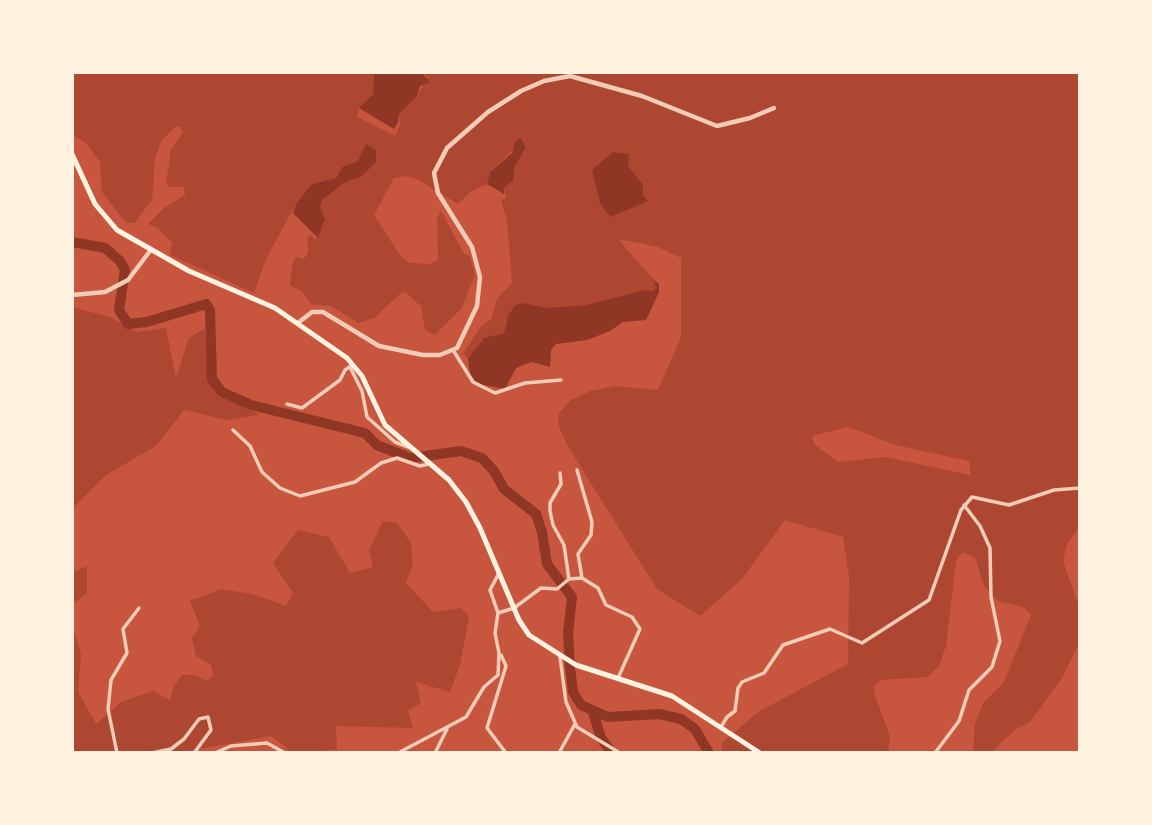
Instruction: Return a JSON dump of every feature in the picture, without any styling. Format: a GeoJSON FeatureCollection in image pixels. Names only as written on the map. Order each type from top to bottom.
{"type":"FeatureCollection","features":[{"type":"Feature","properties":{"kind":"highway"},"geometry":{"type":"LineString","coordinates":[[72,154],[95,204],[105,219],[150,251],[205,278],[253,297],[298,324],[362,376],[385,425],[449,480],[466,502],[529,635],[576,665],[672,696],[760,753]]}},
{"type":"Feature","properties":{"kind":"street"},"geometry":{"type":"LineString","coordinates":[[298,324],[312,312],[324,312],[379,346],[423,355],[453,350],[461,342],[477,306],[480,277],[472,247],[438,193],[434,173],[447,148],[488,112],[533,86],[570,76],[642,96],[717,126],[750,118],[774,108]]}},
{"type":"Feature","properties":{"kind":"street"},"geometry":{"type":"LineString","coordinates":[[72,295],[105,292],[134,276],[150,251]]}},
{"type":"Feature","properties":{"kind":"street"},"geometry":{"type":"LineString","coordinates":[[72,317],[72,328]]}},
{"type":"Feature","properties":{"kind":"street"},"geometry":{"type":"LineString","coordinates":[[453,350],[472,382],[488,391],[503,393],[525,383],[561,380]]}},
{"type":"Feature","properties":{"kind":"street"},"geometry":{"type":"LineString","coordinates":[[287,404],[302,408],[340,380],[351,365]]}},
{"type":"Feature","properties":{"kind":"street"},"geometry":{"type":"LineString","coordinates":[[351,365],[362,391],[367,417],[395,442],[408,447]]}},
{"type":"Feature","properties":{"kind":"street"},"geometry":{"type":"LineString","coordinates":[[233,430],[250,446],[262,472],[280,488],[300,496],[355,482],[381,463],[397,458],[420,466],[428,463]]}},
{"type":"Feature","properties":{"kind":"street"},"geometry":{"type":"LineString","coordinates":[[577,470],[592,522],[591,535],[578,554],[582,578]]}},
{"type":"Feature","properties":{"kind":"street"},"geometry":{"type":"LineString","coordinates":[[560,472],[561,484],[550,511],[553,525],[564,545],[569,579]]}},
{"type":"Feature","properties":{"kind":"street"},"geometry":{"type":"LineString","coordinates":[[721,727],[735,711],[738,688],[742,682],[764,673],[782,645],[830,629],[862,643],[929,600],[964,506],[972,497],[1009,505],[1054,490],[1080,488]]}},
{"type":"Feature","properties":{"kind":"street"},"geometry":{"type":"LineString","coordinates":[[935,753],[959,721],[969,691],[992,667],[1000,641],[991,597],[990,548],[979,526],[964,506]]}},
{"type":"Feature","properties":{"kind":"street"},"geometry":{"type":"LineString","coordinates":[[398,753],[466,717],[484,687],[498,675],[499,653],[495,633],[498,613],[490,590],[499,573]]}},
{"type":"Feature","properties":{"kind":"street"},"geometry":{"type":"LineString","coordinates":[[498,613],[514,608],[541,588],[557,589],[569,579],[582,578],[598,588],[606,606],[632,617],[638,625],[638,634],[618,678]]}},
{"type":"Feature","properties":{"kind":"street"},"geometry":{"type":"LineString","coordinates":[[117,753],[108,709],[111,680],[127,653],[122,629],[139,608]]}},
{"type":"Feature","properties":{"kind":"street"},"geometry":{"type":"LineString","coordinates":[[499,653],[506,666],[487,727],[506,753]]}},
{"type":"Feature","properties":{"kind":"street"},"geometry":{"type":"LineString","coordinates":[[560,657],[566,702],[575,724],[589,737],[620,753]]}},
{"type":"Feature","properties":{"kind":"street"},"geometry":{"type":"LineString","coordinates":[[152,753],[171,749],[199,719],[208,717],[211,730],[194,753]]}},
{"type":"Feature","properties":{"kind":"street"},"geometry":{"type":"LineString","coordinates":[[559,753],[575,724]]}},
{"type":"Feature","properties":{"kind":"street"},"geometry":{"type":"LineString","coordinates":[[435,753],[448,727]]}},
{"type":"Feature","properties":{"kind":"street"},"geometry":{"type":"LineString","coordinates":[[215,753],[231,746],[267,743],[285,753]]}},
{"type":"Feature","properties":{"kind":"shaded area"},"geometry":{"type":"Polygon","coordinates":[[[72,72],[374,72],[373,94],[359,108],[357,117],[395,136],[400,124],[398,115],[417,96],[428,77],[421,72],[1080,72],[1080,525],[1067,544],[1063,561],[1080,610],[1080,641],[1062,678],[1030,722],[1016,729],[990,753],[973,753],[975,724],[983,703],[1004,682],[1031,615],[1023,607],[998,601],[984,586],[975,558],[962,552],[956,561],[946,646],[939,666],[927,677],[881,680],[875,685],[874,692],[890,737],[888,753],[722,753],[722,743],[758,712],[848,664],[849,576],[843,537],[785,520],[742,579],[700,616],[657,589],[567,445],[558,424],[559,413],[571,400],[590,391],[616,386],[658,390],[681,337],[681,258],[658,247],[618,239],[653,279],[656,288],[653,291],[644,290],[585,305],[546,308],[524,303],[506,322],[504,334],[484,338],[468,358],[463,354],[481,326],[491,319],[497,299],[512,283],[507,220],[501,201],[506,197],[504,188],[513,181],[515,166],[526,150],[515,147],[490,172],[487,184],[470,192],[458,204],[417,179],[406,176],[394,178],[374,215],[401,257],[410,263],[430,264],[438,260],[437,218],[441,211],[464,254],[470,256],[475,275],[461,309],[435,335],[425,330],[421,306],[406,293],[402,292],[374,318],[358,323],[331,306],[311,304],[302,291],[290,286],[292,265],[296,257],[304,259],[308,252],[307,239],[310,235],[316,240],[324,223],[320,207],[322,200],[344,183],[362,176],[369,166],[358,161],[342,167],[336,178],[321,184],[296,204],[267,257],[254,293],[170,255],[172,243],[158,228],[148,224],[164,208],[185,195],[184,187],[169,187],[166,183],[171,150],[183,132],[180,127],[176,126],[162,140],[155,159],[152,200],[134,223],[126,223],[102,192],[100,162],[86,143],[72,134],[72,72]],[[848,427],[812,436],[814,444],[838,462],[886,457],[971,475],[969,461],[896,445],[848,427]]]}},
{"type":"Feature","properties":{"kind":"shaded area"},"geometry":{"type":"Polygon","coordinates":[[[374,72],[421,72],[430,82],[420,86],[417,96],[398,115],[398,123],[394,129],[359,108],[373,94],[374,72]]]}},
{"type":"Feature","properties":{"kind":"shaded area"},"geometry":{"type":"Polygon","coordinates":[[[521,138],[526,148],[515,166],[513,181],[504,188],[504,194],[487,184],[490,172],[512,153],[515,141],[521,138]]]}},
{"type":"Feature","properties":{"kind":"shaded area"},"geometry":{"type":"Polygon","coordinates":[[[366,144],[376,150],[376,162],[362,176],[344,183],[322,200],[320,207],[325,219],[318,238],[293,213],[296,204],[312,184],[336,178],[342,167],[358,161],[366,144]]]}},
{"type":"Feature","properties":{"kind":"shaded area"},"geometry":{"type":"Polygon","coordinates":[[[613,152],[629,154],[628,166],[643,185],[643,196],[648,201],[610,217],[600,203],[592,170],[613,152]]]}},
{"type":"Feature","properties":{"kind":"shaded area"},"geometry":{"type":"Polygon","coordinates":[[[653,279],[659,284],[659,292],[646,320],[623,322],[610,331],[587,340],[556,344],[551,350],[550,367],[531,362],[516,368],[505,389],[477,384],[470,374],[468,358],[484,338],[504,333],[508,316],[515,305],[524,303],[546,308],[586,305],[644,290],[653,291],[656,288],[653,279]]]}},
{"type":"Feature","properties":{"kind":"shaded area"},"geometry":{"type":"Polygon","coordinates":[[[72,307],[110,317],[136,332],[166,328],[176,379],[189,338],[204,329],[217,387],[259,415],[227,420],[184,410],[156,446],[106,475],[72,509],[72,307]]]}},
{"type":"Feature","properties":{"kind":"shaded area"},"geometry":{"type":"Polygon","coordinates":[[[383,521],[397,523],[411,543],[413,564],[406,583],[433,612],[461,608],[469,617],[460,665],[450,692],[416,682],[421,703],[408,711],[413,728],[336,726],[337,749],[301,753],[293,753],[271,736],[177,753],[72,753],[72,633],[75,634],[81,655],[78,692],[96,724],[121,702],[153,691],[170,700],[174,686],[182,675],[195,675],[207,681],[213,676],[211,665],[196,656],[192,638],[200,626],[190,601],[221,589],[252,594],[286,606],[293,593],[273,563],[298,530],[329,537],[350,573],[373,567],[369,550],[383,521]]]}},
{"type":"Feature","properties":{"kind":"shaded area"},"geometry":{"type":"Polygon","coordinates":[[[87,566],[87,593],[72,604],[72,573],[87,566]]]}},
{"type":"Feature","properties":{"kind":"waterway"},"geometry":{"type":"LineString","coordinates":[[72,242],[105,248],[120,261],[125,270],[119,310],[128,324],[147,322],[206,304],[210,310],[212,379],[222,392],[251,405],[365,433],[377,445],[410,458],[461,451],[482,458],[494,471],[504,489],[536,514],[547,564],[572,597],[568,633],[570,667],[573,692],[581,705],[608,717],[659,714],[681,719],[695,729],[709,753]]}},
{"type":"Feature","properties":{"kind":"waterway"},"geometry":{"type":"LineString","coordinates":[[593,712],[601,738],[612,753]]}}]}
